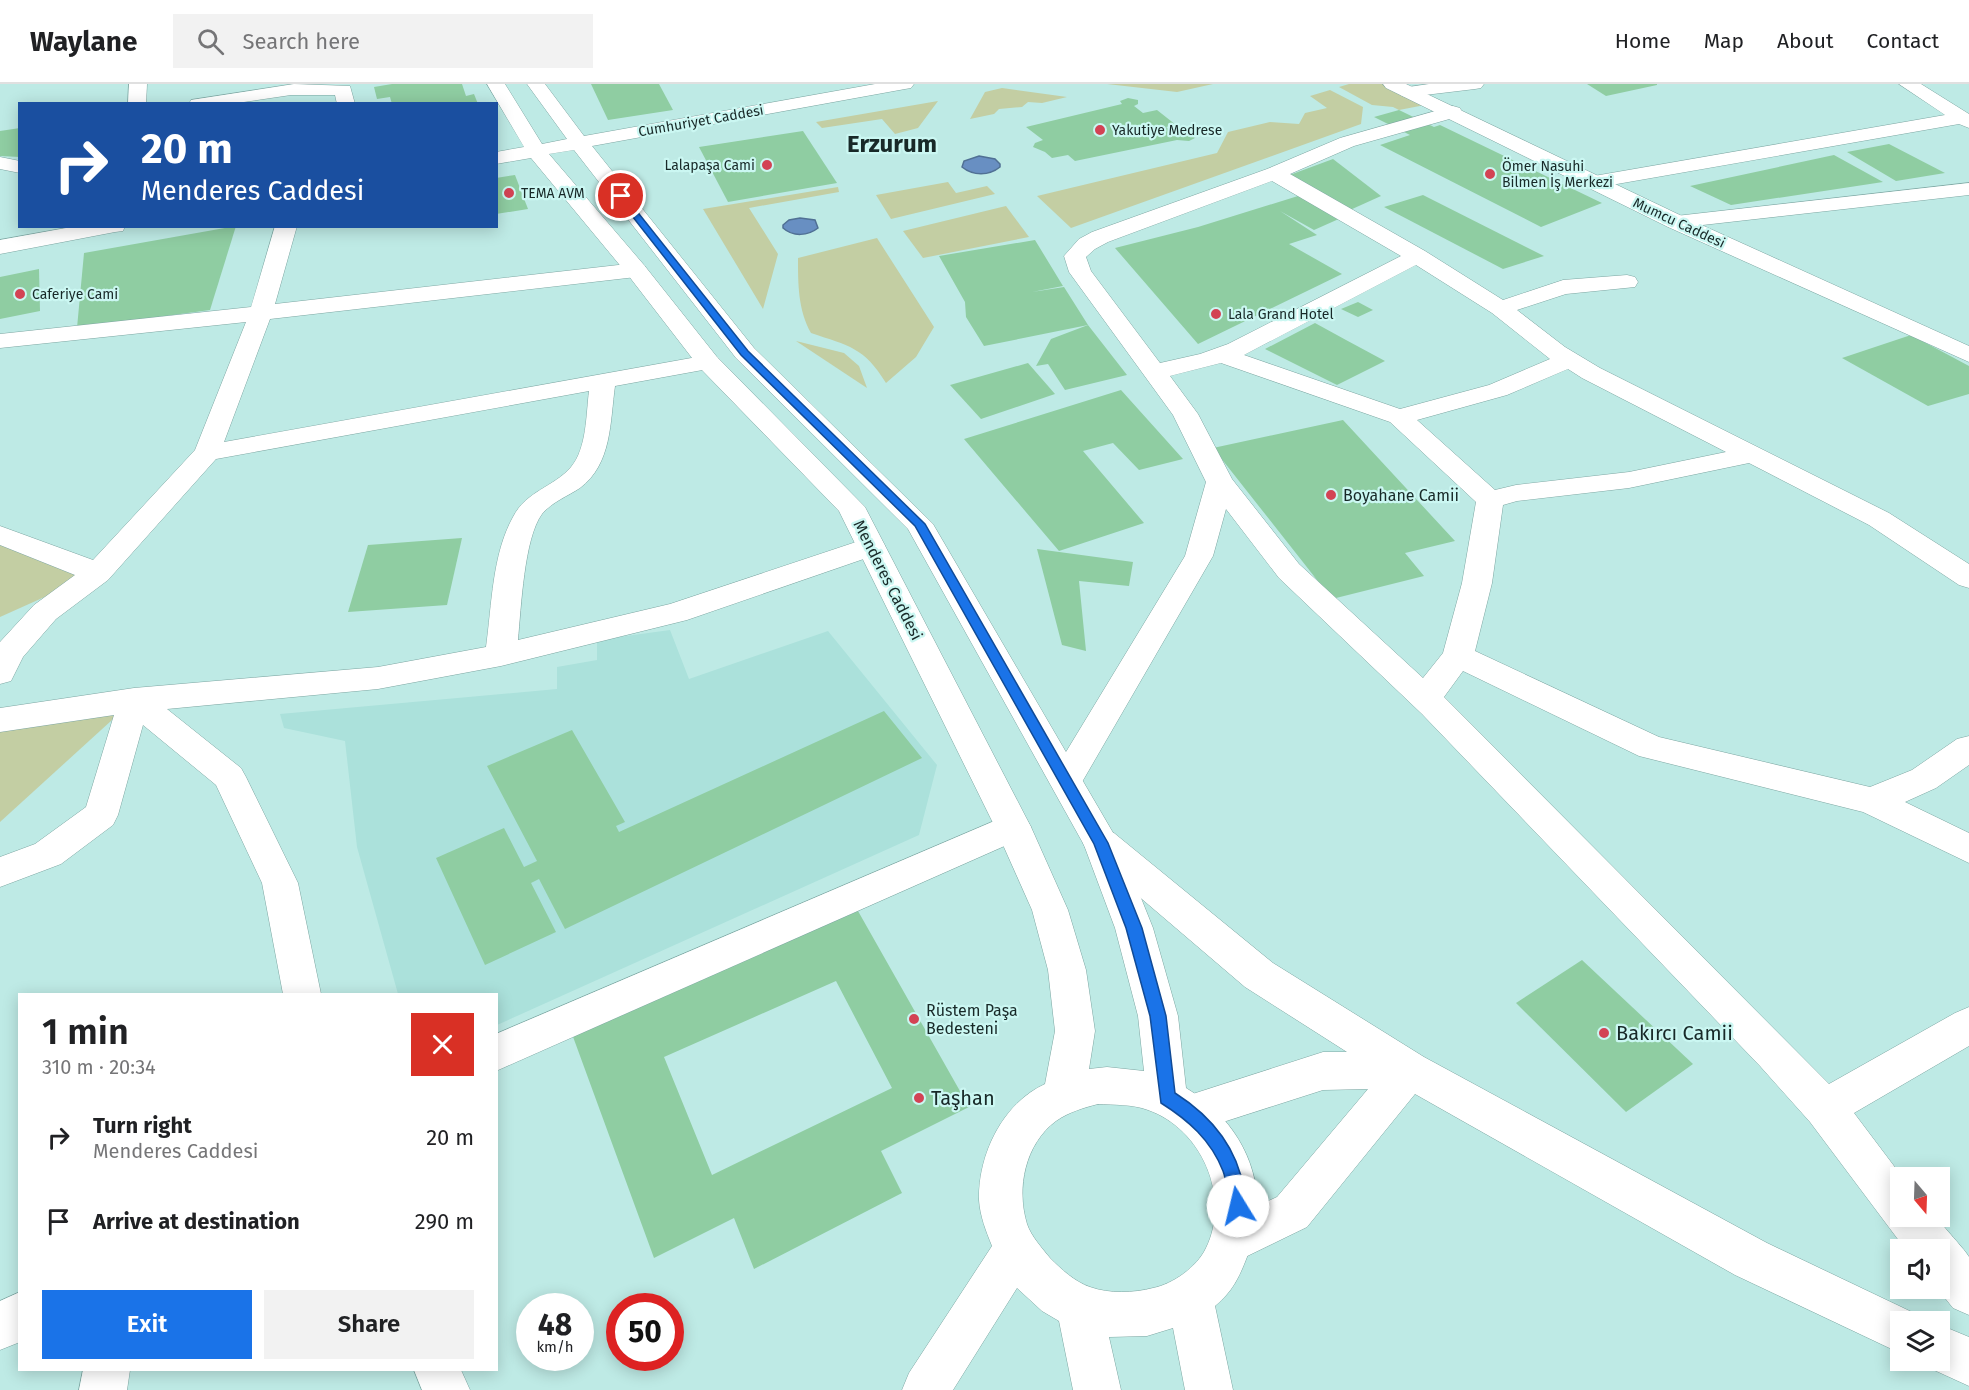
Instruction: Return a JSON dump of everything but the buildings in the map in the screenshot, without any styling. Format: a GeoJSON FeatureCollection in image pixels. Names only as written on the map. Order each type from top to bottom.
{"type":"FeatureCollection","features":[{"type":"Feature","properties":{"kind":"street"},"geometry":{"type":"LineString","coordinates":[[137,102],[138,84]]}},
{"type":"Feature","properties":{"kind":"street","name":"Menderes Caddesi"},"geometry":{"type":"LineString","coordinates":[[496,84],[537,151],[636,270],[708,362],[851,507],[1013,826],[1050,910],[1067,970],[1075,1030],[1064,1095]]}},
{"type":"Feature","properties":{"kind":"street"},"geometry":{"type":"LineString","coordinates":[[536,84],[579,143],[745,353],[919,524],[1101,843],[1134,928],[1179,1105]]}},
{"type":"Feature","properties":{"kind":"street"},"geometry":{"type":"LineString","coordinates":[[1400,88],[1475,84]]}},
{"type":"Feature","properties":{"kind":"street"},"geometry":{"type":"LineString","coordinates":[[1908,84],[1966,120]]}},
{"type":"Feature","properties":{"kind":"street"},"geometry":{"type":"LineString","coordinates":[[209,102],[288,88],[323,85],[344,90],[346,102]]}},
{"type":"Feature","properties":{"kind":"street","name":"Cumhuriyet Caddesi"},"geometry":{"type":"LineString","coordinates":[[498,158],[894,85]]}},
{"type":"Feature","properties":{"kind":"street","name":"Mumcu Caddesi"},"geometry":{"type":"LineString","coordinates":[[1400,88],[1676,222],[1968,353]]}},
{"type":"Feature","properties":{"kind":"street"},"geometry":{"type":"LineString","coordinates":[[1453,112],[1347,142],[1274,173],[1100,237],[1087,244],[1075,256],[1080,272],[1185,414],[1220,482],[1289,571],[1425,698],[1774,1053],[1825,1108],[1890,1196]]}},
{"type":"Feature","properties":{"kind":"street"},"geometry":{"type":"LineString","coordinates":[[1594,182],[1966,120]]}},
{"type":"Feature","properties":{"kind":"street"},"geometry":{"type":"LineString","coordinates":[[1274,173],[1417,256],[1500,308],[1569,360],[1879,519],[1969,578]]}},
{"type":"Feature","properties":{"kind":"street"},"geometry":{"type":"LineString","coordinates":[[1676,222],[1969,189]]}},
{"type":"Feature","properties":{"kind":"street"},"geometry":{"type":"LineString","coordinates":[[0,247],[101,228]]}},
{"type":"Feature","properties":{"kind":"street"},"geometry":{"type":"LineString","coordinates":[[0,674],[9,652],[45,612],[98,573],[207,453],[261,312],[285,228]]}},
{"type":"Feature","properties":{"kind":"street"},"geometry":{"type":"LineString","coordinates":[[1154,372],[1222,355],[1417,256]]}},
{"type":"Feature","properties":{"kind":"street"},"geometry":{"type":"LineString","coordinates":[[0,341],[636,270]]}},
{"type":"Feature","properties":{"kind":"street"},"geometry":{"type":"LineString","coordinates":[[1500,308],[1563,287],[1627,282]]}},
{"type":"Feature","properties":{"kind":"street"},"geometry":{"type":"LineString","coordinates":[[1222,355],[1399,417],[1490,500]]}},
{"type":"Feature","properties":{"kind":"street"},"geometry":{"type":"LineString","coordinates":[[1399,417],[1498,390],[1569,360]]}},
{"type":"Feature","properties":{"kind":"street"},"geometry":{"type":"LineString","coordinates":[[207,453],[708,362]]}},
{"type":"Feature","properties":{"kind":"street"},"geometry":{"type":"LineString","coordinates":[[501,655],[513,558],[527,516],[540,500],[582,472],[591,456],[603,382]]}},
{"type":"Feature","properties":{"kind":"street"},"geometry":{"type":"LineString","coordinates":[[1490,500],[1516,493],[1629,480],[1751,455]]}},
{"type":"Feature","properties":{"kind":"street"},"geometry":{"type":"LineString","coordinates":[[1066,780],[1199,556],[1220,482]]}},
{"type":"Feature","properties":{"kind":"street"},"geometry":{"type":"LineString","coordinates":[[1425,698],[1458,656],[1477,583],[1490,500]]}},
{"type":"Feature","properties":{"kind":"street"},"geometry":{"type":"LineString","coordinates":[[0,536],[98,573]]}},
{"type":"Feature","properties":{"kind":"street"},"geometry":{"type":"LineString","coordinates":[[0,720],[134,700],[378,678],[501,655],[676,613],[871,546]]}},
{"type":"Feature","properties":{"kind":"street"},"geometry":{"type":"LineString","coordinates":[[1458,656],[1651,747],[1872,801],[1969,849]]}},
{"type":"Feature","properties":{"kind":"street"},"geometry":{"type":"LineString","coordinates":[[0,872],[48,855],[101,815],[134,700]]}},
{"type":"Feature","properties":{"kind":"street"},"geometry":{"type":"LineString","coordinates":[[134,700],[229,777],[280,883],[302,993]]}},
{"type":"Feature","properties":{"kind":"street"},"geometry":{"type":"LineString","coordinates":[[1872,801],[1924,779],[1969,748]]}},
{"type":"Feature","properties":{"kind":"street"},"geometry":{"type":"LineString","coordinates":[[498,1052],[1013,826]]}},
{"type":"Feature","properties":{"kind":"street"},"geometry":{"type":"LineString","coordinates":[[1101,843],[1259,975],[1410,1070],[1751,1259],[1890,1325]]}},
{"type":"Feature","properties":{"kind":"street"},"geometry":{"type":"LineString","coordinates":[[1825,1108],[1969,1025]]}},
{"type":"Feature","properties":{"kind":"street"},"geometry":{"type":"LineString","coordinates":[[1179,1105],[1323,1071],[1410,1070]]}},
{"type":"Feature","properties":{"kind":"street"},"geometry":{"type":"LineString","coordinates":[[1233,1241],[1292,1212],[1410,1070]]}},
{"type":"Feature","properties":{"kind":"street"},"geometry":{"type":"LineString","coordinates":[[1098,1085],[1132,1086],[1179,1105],[1216,1139],[1233,1172],[1238,1206],[1233,1241],[1216,1274],[1190,1298],[1155,1313],[1116,1316],[1078,1306],[1041,1283],[1015,1250],[1001,1211],[1002,1172],[1014,1140],[1035,1113],[1064,1095],[1098,1085]]}},
{"type":"Feature","properties":{"kind":"street"},"geometry":{"type":"LineString","coordinates":[[1916,1227],[1925,1239]]}},
{"type":"Feature","properties":{"kind":"street"},"geometry":{"type":"LineString","coordinates":[[926,1390],[1015,1250]]}},
{"type":"Feature","properties":{"kind":"street"},"geometry":{"type":"LineString","coordinates":[[1950,1269],[1969,1293]]}},
{"type":"Feature","properties":{"kind":"street"},"geometry":{"type":"LineString","coordinates":[[1190,1298],[1209,1390]]}},
{"type":"Feature","properties":{"kind":"street"},"geometry":{"type":"LineString","coordinates":[[1078,1306],[1097,1390]]}},
{"type":"Feature","properties":{"kind":"street"},"geometry":{"type":"LineString","coordinates":[[0,1327],[18,1316]]}},
{"type":"Feature","properties":{"kind":"street"},"geometry":{"type":"LineString","coordinates":[[1950,1353],[1969,1362]]}},
{"type":"Feature","properties":{"kind":"street"},"geometry":{"type":"LineString","coordinates":[[103,1390],[106,1371]]}},
{"type":"Feature","properties":{"kind":"street"},"geometry":{"type":"LineString","coordinates":[[438,1371],[446,1390]]}},
{"type":"Feature","properties":{"kind":"shaded area"},"geometry":{"type":"Polygon","coordinates":[[[979,156],[995,159],[1000,167],[981,174],[962,167],[964,161],[979,156]]]}},
{"type":"Feature","properties":{"kind":"shaded area"},"geometry":{"type":"Polygon","coordinates":[[[800,218],[815,220],[818,228],[810,233],[801,234],[791,233],[783,228],[789,220],[800,218]]]}},
{"type":"Feature","properties":{"kind":"shaded area"},"geometry":{"type":"Polygon","coordinates":[[[670,630],[689,679],[828,631],[937,765],[919,835],[498,1025],[498,993],[398,993],[357,847],[345,741],[284,728],[280,714],[557,689],[557,667],[597,660],[597,640],[670,630]]]}},
{"type":"Feature","properties":{"kind":"green space"},"geometry":{"type":"Polygon","coordinates":[[[1107,84],[1213,84],[1177,92],[1107,84]]]}},
{"type":"Feature","properties":{"kind":"green space"},"geometry":{"type":"Polygon","coordinates":[[[1349,84],[1384,84],[1425,105],[1399,110],[1393,107],[1372,105],[1339,87],[1349,84]]]}},
{"type":"Feature","properties":{"kind":"green space"},"geometry":{"type":"Polygon","coordinates":[[[1002,88],[1067,97],[1042,103],[1028,102],[1022,107],[999,109],[994,114],[970,119],[985,92],[1002,88]]]}},
{"type":"Feature","properties":{"kind":"green space"},"geometry":{"type":"Polygon","coordinates":[[[1330,90],[1363,107],[1361,124],[1071,228],[1037,196],[1217,153],[1228,132],[1270,122],[1299,124],[1305,113],[1327,108],[1310,96],[1330,90]]]}},
{"type":"Feature","properties":{"kind":"green space"},"geometry":{"type":"Polygon","coordinates":[[[938,101],[918,128],[895,134],[882,119],[822,128],[816,122],[938,101]]]}},
{"type":"Feature","properties":{"kind":"green space"},"geometry":{"type":"Polygon","coordinates":[[[948,182],[956,193],[987,186],[995,194],[891,219],[876,195],[948,182]]]}},
{"type":"Feature","properties":{"kind":"green space"},"geometry":{"type":"Polygon","coordinates":[[[838,187],[839,192],[749,208],[778,254],[763,309],[703,209],[838,187]]]}},
{"type":"Feature","properties":{"kind":"green space"},"geometry":{"type":"Polygon","coordinates":[[[1006,206],[1029,237],[923,258],[903,231],[1006,206]]]}},
{"type":"Feature","properties":{"kind":"green space"},"geometry":{"type":"Polygon","coordinates":[[[877,238],[934,327],[916,357],[886,383],[870,362],[854,349],[811,333],[803,315],[799,287],[798,258],[877,238]]]}},
{"type":"Feature","properties":{"kind":"green space"},"geometry":{"type":"Polygon","coordinates":[[[796,341],[844,353],[859,366],[867,388],[796,341]]]}},
{"type":"Feature","properties":{"kind":"green space"},"geometry":{"type":"Polygon","coordinates":[[[0,535],[98,573],[0,617],[0,535]]]}},
{"type":"Feature","properties":{"kind":"green space"},"geometry":{"type":"Polygon","coordinates":[[[134,700],[0,822],[0,720],[134,700]]]}},
{"type":"Feature","properties":{"kind":"place","name":"Yakutiye Medrese"},"geometry":{"type":"Point","coordinates":[1100,130]}},
{"type":"Feature","properties":{"kind":"place","name":"Lalapaşa Cami"},"geometry":{"type":"Point","coordinates":[767,165]}},
{"type":"Feature","properties":{"kind":"place","name":"Ömer Nasuhi Bilmen İş Merkezi"},"geometry":{"type":"Point","coordinates":[1490,174]}},
{"type":"Feature","properties":{"kind":"place","name":"TEMA AVM"},"geometry":{"type":"Point","coordinates":[509,193]}},
{"type":"Feature","properties":{"kind":"place","name":"Caferiye Cami"},"geometry":{"type":"Point","coordinates":[20,294]}},
{"type":"Feature","properties":{"kind":"place","name":"Lala Grand Hotel"},"geometry":{"type":"Point","coordinates":[1216,314]}},
{"type":"Feature","properties":{"kind":"place","name":"Boyahane Camii"},"geometry":{"type":"Point","coordinates":[1331,495]}},
{"type":"Feature","properties":{"kind":"place","name":"Rüstem Paşa Bedesteni"},"geometry":{"type":"Point","coordinates":[914,1019]}},
{"type":"Feature","properties":{"kind":"place","name":"Bakırcı Camii"},"geometry":{"type":"Point","coordinates":[1604,1033]}},
{"type":"Feature","properties":{"kind":"place","name":"Taşhan"},"geometry":{"type":"Point","coordinates":[919,1098]}},
{"type":"Feature","properties":{"kind":"district","name":"Erzurum"},"geometry":{"type":"Point","coordinates":[892,144]}},
{"type":"Feature","properties":{"kind":"route"},"geometry":{"type":"LineString","coordinates":[[621,196],[745,353],[919,524],[1101,843],[1134,928],[1158,1016],[1167,1098],[1192,1113],[1216,1139],[1233,1172],[1238,1206]]}}]}
